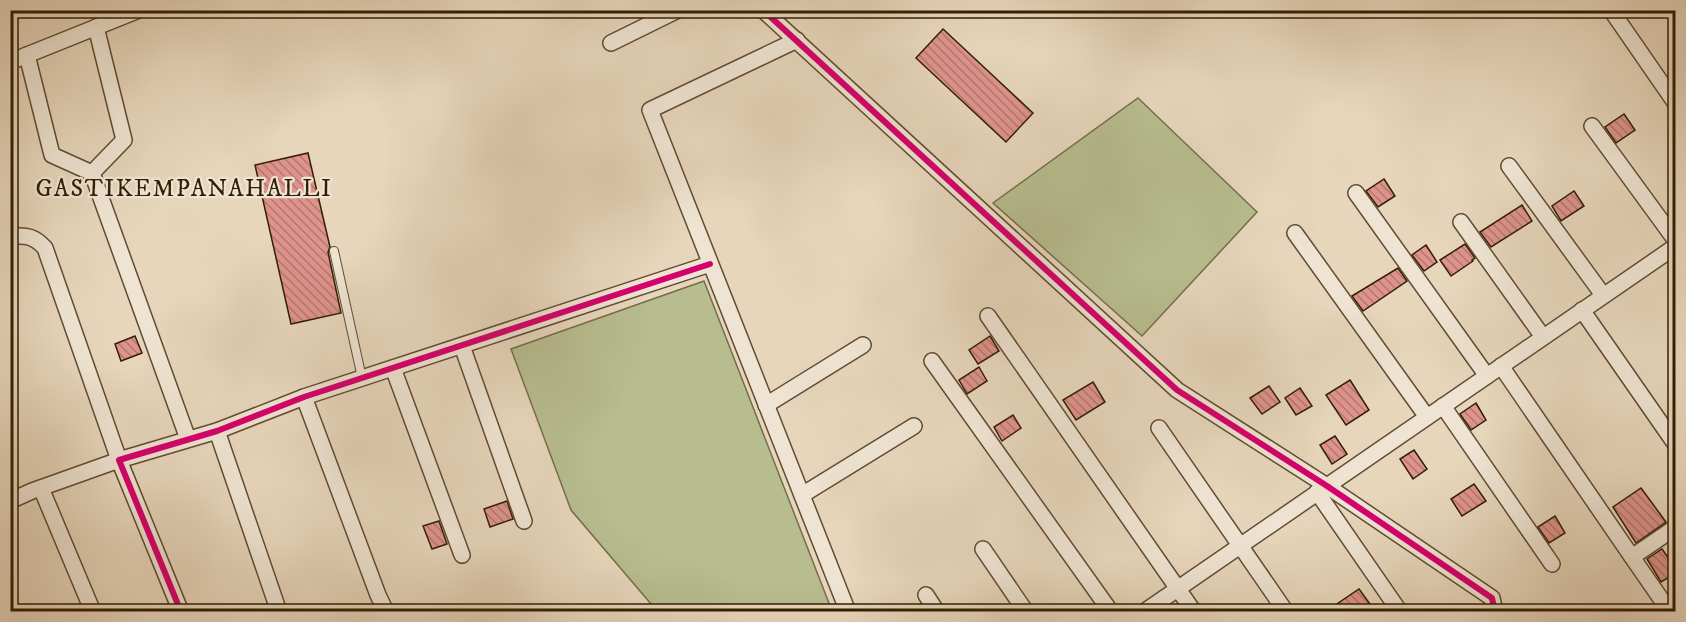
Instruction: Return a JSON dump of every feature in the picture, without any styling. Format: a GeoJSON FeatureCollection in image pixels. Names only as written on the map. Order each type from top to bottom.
{"type":"FeatureCollection","features":[{"type":"Feature","properties":{"kind":"street"},"geometry":{"type":"LineString","coordinates":[[10,62],[139,10]]}},
{"type":"Feature","properties":{"kind":"street"},"geometry":{"type":"LineString","coordinates":[[611,43],[678,10]]}},
{"type":"Feature","properties":{"kind":"street"},"geometry":{"type":"LineString","coordinates":[[763,10],[1177,390],[1322,489],[1492,598],[1495,612]]}},
{"type":"Feature","properties":{"kind":"street"},"geometry":{"type":"LineString","coordinates":[[1611,10],[1676,104]]}},
{"type":"Feature","properties":{"kind":"street"},"geometry":{"type":"LineString","coordinates":[[92,172],[124,140],[96,27]]}},
{"type":"Feature","properties":{"kind":"street"},"geometry":{"type":"LineString","coordinates":[[797,40],[650,110],[848,612]]}},
{"type":"Feature","properties":{"kind":"street"},"geometry":{"type":"LineString","coordinates":[[27,55],[52,155],[92,172],[188,439]]}},
{"type":"Feature","properties":{"kind":"street"},"geometry":{"type":"LineString","coordinates":[[1592,126],[1676,241]]}},
{"type":"Feature","properties":{"kind":"street"},"geometry":{"type":"LineString","coordinates":[[1509,166],[1603,295]]}},
{"type":"Feature","properties":{"kind":"street"},"geometry":{"type":"LineString","coordinates":[[1356,193],[1486,376]]}},
{"type":"Feature","properties":{"kind":"street"},"geometry":{"type":"LineString","coordinates":[[1461,222],[1542,337]]}},
{"type":"Feature","properties":{"kind":"street"},"geometry":{"type":"LineString","coordinates":[[1295,232],[1427,417]]}},
{"type":"Feature","properties":{"kind":"street"},"geometry":{"type":"LineString","coordinates":[[10,237],[21,235],[36,238],[45,248],[118,460],[181,612]]}},
{"type":"Feature","properties":{"kind":"street"},"geometry":{"type":"LineString","coordinates":[[1144,612],[1676,246]]}},
{"type":"Feature","properties":{"kind":"street"},"geometry":{"type":"LineString","coordinates":[[10,501],[118,460],[217,431],[304,397],[711,264]]}},
{"type":"Feature","properties":{"kind":"street"},"geometry":{"type":"LineString","coordinates":[[1582,310],[1676,445]]}},
{"type":"Feature","properties":{"kind":"street"},"geometry":{"type":"LineString","coordinates":[[988,316],[1194,612]]}},
{"type":"Feature","properties":{"kind":"street"},"geometry":{"type":"LineString","coordinates":[[766,405],[863,345]]}},
{"type":"Feature","properties":{"kind":"street"},"geometry":{"type":"LineString","coordinates":[[462,346],[524,521]]}},
{"type":"Feature","properties":{"kind":"street"},"geometry":{"type":"LineString","coordinates":[[932,361],[1112,612]]}},
{"type":"Feature","properties":{"kind":"street"},"geometry":{"type":"LineString","coordinates":[[1501,366],[1670,612]]}},
{"type":"Feature","properties":{"kind":"street"},"geometry":{"type":"LineString","coordinates":[[393,368],[462,555]]}},
{"type":"Feature","properties":{"kind":"street"},"geometry":{"type":"LineString","coordinates":[[304,397],[386,612]]}},
{"type":"Feature","properties":{"kind":"street"},"geometry":{"type":"LineString","coordinates":[[1443,406],[1552,564]]}},
{"type":"Feature","properties":{"kind":"street"},"geometry":{"type":"LineString","coordinates":[[802,495],[914,426]]}},
{"type":"Feature","properties":{"kind":"street"},"geometry":{"type":"LineString","coordinates":[[1159,428],[1286,612]]}},
{"type":"Feature","properties":{"kind":"street"},"geometry":{"type":"LineString","coordinates":[[217,431],[279,612]]}},
{"type":"Feature","properties":{"kind":"street"},"geometry":{"type":"LineString","coordinates":[[41,488],[93,612]]}},
{"type":"Feature","properties":{"kind":"street"},"geometry":{"type":"LineString","coordinates":[[1322,489],[1400,612]]}},
{"type":"Feature","properties":{"kind":"street"},"geometry":{"type":"LineString","coordinates":[[1632,557],[1676,527]]}},
{"type":"Feature","properties":{"kind":"street"},"geometry":{"type":"LineString","coordinates":[[983,549],[1026,612]]}},
{"type":"Feature","properties":{"kind":"street"},"geometry":{"type":"LineString","coordinates":[[926,595],[938,612]]}},
{"type":"Feature","properties":{"kind":"lane"},"geometry":{"type":"LineString","coordinates":[[334,251],[362,378]]}},
{"type":"Feature","properties":{"kind":"green space"},"geometry":{"type":"Polygon","coordinates":[[[1138,98],[1257,212],[1142,336],[993,203],[1138,98]]]}},
{"type":"Feature","properties":{"kind":"green space"},"geometry":{"type":"Polygon","coordinates":[[[704,281],[832,611],[657,611],[571,510],[511,349],[704,281]]]}},
{"type":"Feature","properties":{"kind":"building"},"geometry":{"type":"Polygon","coordinates":[[[943,29],[1033,113],[1006,142],[916,58],[943,29]]]}},
{"type":"Feature","properties":{"kind":"building"},"geometry":{"type":"Polygon","coordinates":[[[1624,114],[1635,130],[1616,143],[1605,127],[1624,114]]]}},
{"type":"Feature","properties":{"kind":"building"},"geometry":{"type":"Polygon","coordinates":[[[308,153],[330,247],[328,252],[341,313],[291,324],[255,165],[308,153]]]}},
{"type":"Feature","properties":{"kind":"building"},"geometry":{"type":"Polygon","coordinates":[[[1384,179],[1395,196],[1378,207],[1366,191],[1384,179]]]}},
{"type":"Feature","properties":{"kind":"building"},"geometry":{"type":"Polygon","coordinates":[[[1574,191],[1584,206],[1561,221],[1552,206],[1574,191]]]}},
{"type":"Feature","properties":{"kind":"building"},"geometry":{"type":"Polygon","coordinates":[[[1522,205],[1532,221],[1491,247],[1480,232],[1522,205]]]}},
{"type":"Feature","properties":{"kind":"building"},"geometry":{"type":"Polygon","coordinates":[[[1465,244],[1475,258],[1451,276],[1440,260],[1465,244]]]}},
{"type":"Feature","properties":{"kind":"building"},"geometry":{"type":"Polygon","coordinates":[[[1426,245],[1437,262],[1424,271],[1412,255],[1426,245]]]}},
{"type":"Feature","properties":{"kind":"building"},"geometry":{"type":"Polygon","coordinates":[[[1398,268],[1407,281],[1363,311],[1352,296],[1398,268]]]}},
{"type":"Feature","properties":{"kind":"building"},"geometry":{"type":"Polygon","coordinates":[[[135,336],[142,353],[121,361],[115,344],[135,336]]]}},
{"type":"Feature","properties":{"kind":"building"},"geometry":{"type":"Polygon","coordinates":[[[990,336],[999,351],[978,364],[969,350],[990,336]]]}},
{"type":"Feature","properties":{"kind":"building"},"geometry":{"type":"Polygon","coordinates":[[[979,367],[987,381],[967,394],[959,380],[979,367]]]}},
{"type":"Feature","properties":{"kind":"building"},"geometry":{"type":"Polygon","coordinates":[[[1350,380],[1369,410],[1346,425],[1326,395],[1350,380]]]}},
{"type":"Feature","properties":{"kind":"building"},"geometry":{"type":"Polygon","coordinates":[[[1093,382],[1105,402],[1076,420],[1063,400],[1093,382]]]}},
{"type":"Feature","properties":{"kind":"building"},"geometry":{"type":"Polygon","coordinates":[[[1269,386],[1280,402],[1262,414],[1250,398],[1269,386]]]}},
{"type":"Feature","properties":{"kind":"building"},"geometry":{"type":"Polygon","coordinates":[[[1300,388],[1312,406],[1296,415],[1285,398],[1300,388]]]}},
{"type":"Feature","properties":{"kind":"building"},"geometry":{"type":"Polygon","coordinates":[[[1476,403],[1486,420],[1471,430],[1460,414],[1476,403]]]}},
{"type":"Feature","properties":{"kind":"building"},"geometry":{"type":"Polygon","coordinates":[[[1013,415],[1021,428],[1002,441],[994,427],[1013,415]]]}},
{"type":"Feature","properties":{"kind":"building"},"geometry":{"type":"Polygon","coordinates":[[[1335,436],[1347,454],[1332,464],[1320,445],[1335,436]]]}},
{"type":"Feature","properties":{"kind":"building"},"geometry":{"type":"Polygon","coordinates":[[[1414,450],[1427,469],[1413,479],[1400,459],[1414,450]]]}},
{"type":"Feature","properties":{"kind":"building"},"geometry":{"type":"Polygon","coordinates":[[[1474,484],[1486,501],[1462,516],[1451,499],[1474,484]]]}},
{"type":"Feature","properties":{"kind":"building"},"geometry":{"type":"Polygon","coordinates":[[[1641,488],[1666,522],[1636,543],[1613,507],[1641,488]]]}},
{"type":"Feature","properties":{"kind":"building"},"geometry":{"type":"Polygon","coordinates":[[[507,501],[513,519],[490,527],[484,509],[507,501]]]}},
{"type":"Feature","properties":{"kind":"building"},"geometry":{"type":"Polygon","coordinates":[[[1555,516],[1565,533],[1549,543],[1538,527],[1555,516]]]}},
{"type":"Feature","properties":{"kind":"building"},"geometry":{"type":"Polygon","coordinates":[[[439,521],[447,544],[432,549],[423,526],[439,521]]]}},
{"type":"Feature","properties":{"kind":"building"},"geometry":{"type":"Polygon","coordinates":[[[1662,549],[1676,569],[1676,573],[1661,582],[1647,559],[1662,549]]]}},
{"type":"Feature","properties":{"kind":"building"},"geometry":{"type":"Polygon","coordinates":[[[1359,589],[1370,604],[1359,612],[1325,612],[1359,589]]]}},
{"type":"Feature","properties":{"kind":"cycle path"},"geometry":{"type":"LineString","coordinates":[[763,10],[1177,390],[1327,486],[1492,598],[1495,612]]}},
{"type":"Feature","properties":{"kind":"cycle path"},"geometry":{"type":"LineString","coordinates":[[181,612],[119,460],[217,431],[304,397],[710,264]]}},
{"type":"Feature","properties":{"kind":"district","name":"GASTIKEMPANAHALLI"},"geometry":{"type":"Point","coordinates":[184,188]}}]}
